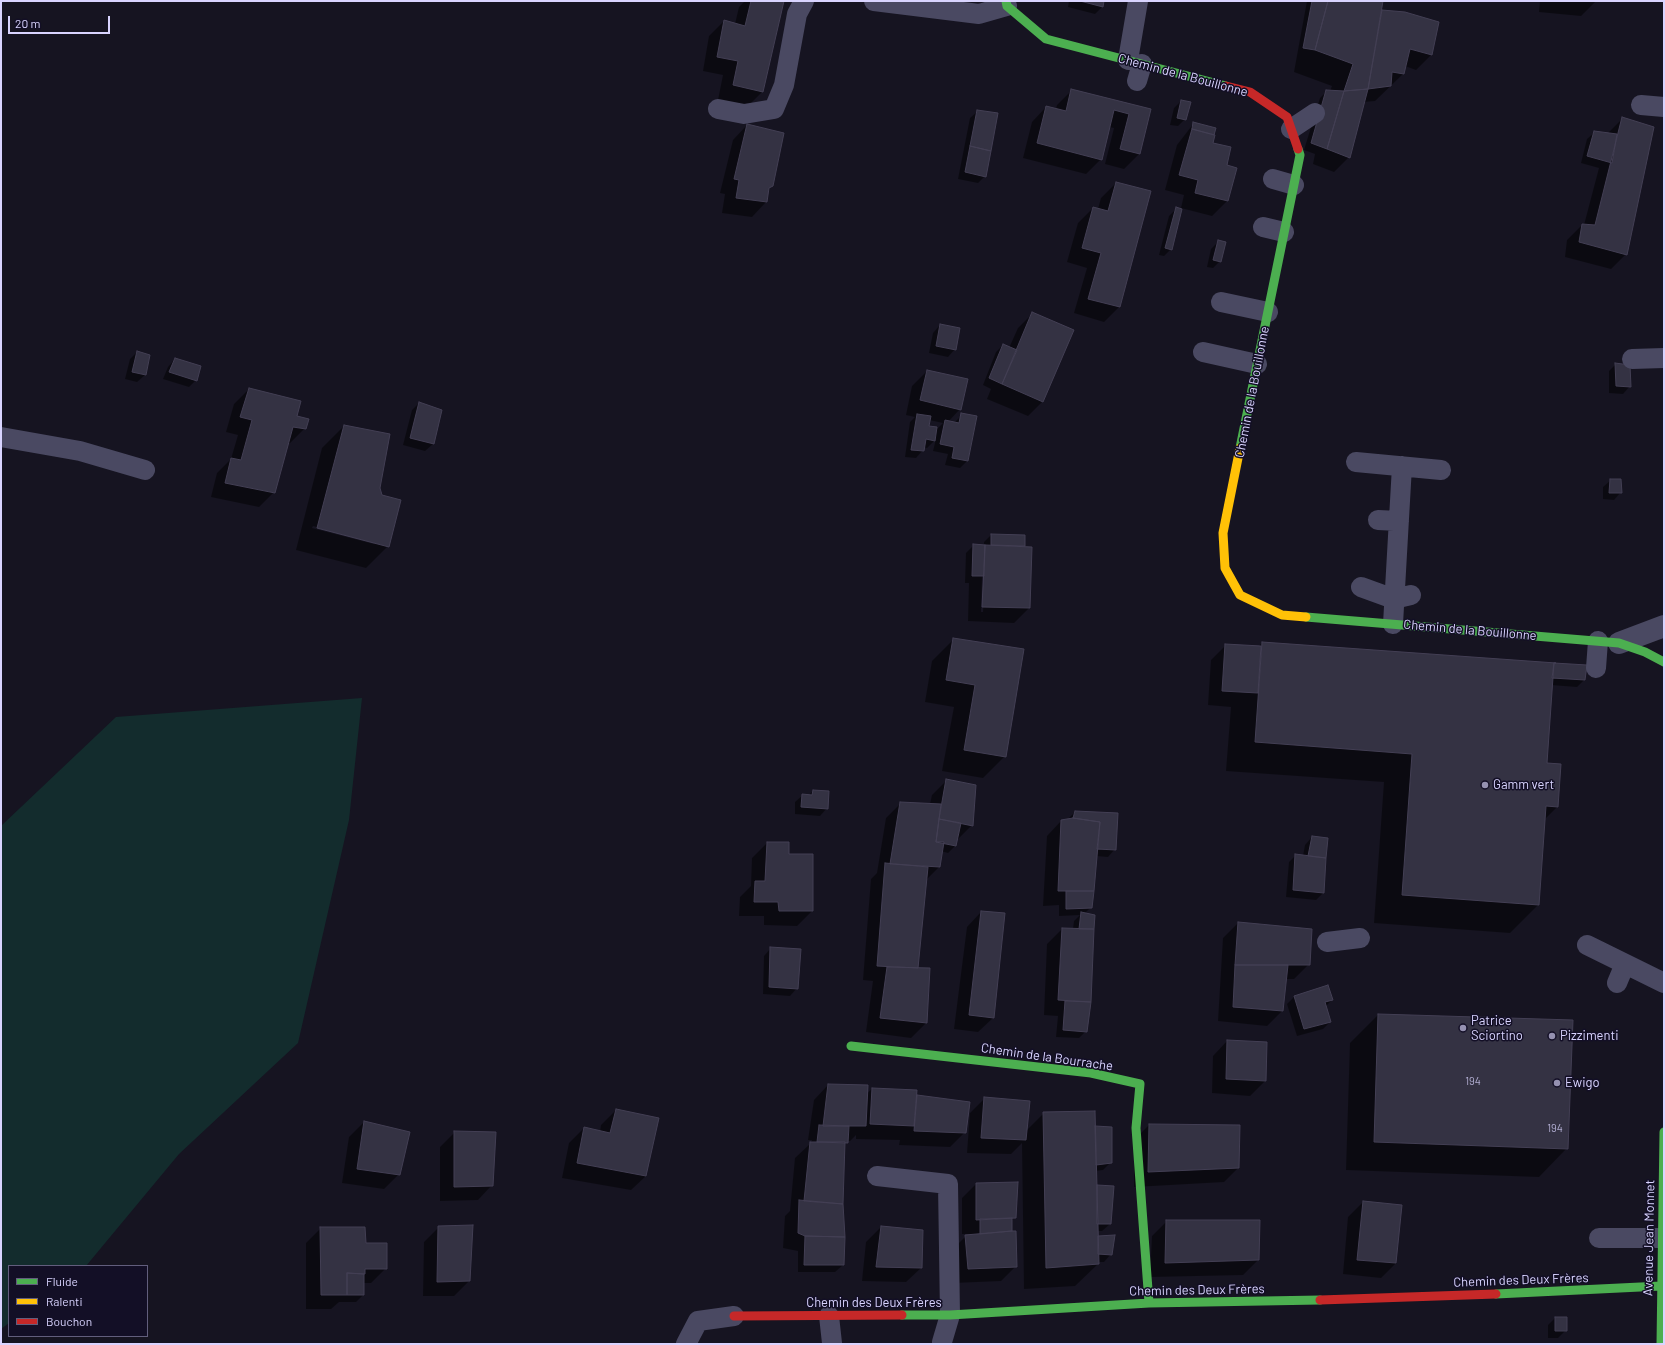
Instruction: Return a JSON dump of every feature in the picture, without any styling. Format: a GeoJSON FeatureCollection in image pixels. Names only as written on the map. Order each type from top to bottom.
{"type":"FeatureCollection","features":[{"type":"Feature","properties":{"kind":"street","name":"Chemin de la Bouillonne"},"geometry":{"type":"LineString","coordinates":[[1007,4],[1046,39],[1136,69],[1250,92],[1286,117],[1300,155],[1223,534],[1225,568],[1240,595],[1282,615],[1608,642],[1645,652],[1664,662]]}},
{"type":"Feature","properties":{"kind":"street","name":"Chemin de la Bouillonne"},"geometry":{"type":"LineString","coordinates":[[1608,642],[1664,626]]}},
{"type":"Feature","properties":{"kind":"street","name":"Chemin de la Bourrache"},"geometry":{"type":"LineString","coordinates":[[851,1046],[1091,1073],[1140,1084],[1136,1128],[1149,1303]]}},
{"type":"Feature","properties":{"kind":"street","name":"Avenue Jean Monnet"},"geometry":{"type":"LineString","coordinates":[[1661,1344],[1664,1132]]}},
{"type":"Feature","properties":{"kind":"street","name":"Chemin des Deux Frères"},"geometry":{"type":"LineString","coordinates":[[734,1316],[950,1315],[1149,1303],[1296,1301],[1662,1286]]}},
{"type":"Feature","properties":{"kind":"lane"},"geometry":{"type":"LineString","coordinates":[[718,109],[744,114],[774,109],[784,85],[797,14],[804,1]]}},
{"type":"Feature","properties":{"kind":"lane"},"geometry":{"type":"LineString","coordinates":[[874,1],[979,14],[1007,4]]}},
{"type":"Feature","properties":{"kind":"lane"},"geometry":{"type":"LineString","coordinates":[[1136,69],[1138,1]]}},
{"type":"Feature","properties":{"kind":"lane"},"geometry":{"type":"LineString","coordinates":[[1641,105],[1664,107]]}},
{"type":"Feature","properties":{"kind":"lane"},"geometry":{"type":"LineString","coordinates":[[1291,130],[1315,113]]}},
{"type":"Feature","properties":{"kind":"lane"},"geometry":{"type":"LineString","coordinates":[[1273,179],[1294,185]]}},
{"type":"Feature","properties":{"kind":"lane"},"geometry":{"type":"LineString","coordinates":[[1263,227],[1284,232]]}},
{"type":"Feature","properties":{"kind":"lane"},"geometry":{"type":"LineString","coordinates":[[1221,302],[1268,312]]}},
{"type":"Feature","properties":{"kind":"lane"},"geometry":{"type":"LineString","coordinates":[[1203,352],[1257,364]]}},
{"type":"Feature","properties":{"kind":"lane"},"geometry":{"type":"LineString","coordinates":[[1632,359],[1664,358]]}},
{"type":"Feature","properties":{"kind":"lane"},"geometry":{"type":"LineString","coordinates":[[1,437],[80,451],[145,470]]}},
{"type":"Feature","properties":{"kind":"lane"},"geometry":{"type":"LineString","coordinates":[[1356,462],[1441,470]]}},
{"type":"Feature","properties":{"kind":"lane"},"geometry":{"type":"LineString","coordinates":[[1393,624],[1403,597],[1402,553],[1399,522],[1402,466]]}},
{"type":"Feature","properties":{"kind":"lane"},"geometry":{"type":"LineString","coordinates":[[1378,520],[1399,522]]}},
{"type":"Feature","properties":{"kind":"lane"},"geometry":{"type":"LineString","coordinates":[[1361,587],[1403,597]]}},
{"type":"Feature","properties":{"kind":"lane"},"geometry":{"type":"LineString","coordinates":[[1596,668],[1608,642]]}},
{"type":"Feature","properties":{"kind":"lane"},"geometry":{"type":"LineString","coordinates":[[1327,942],[1360,938]]}},
{"type":"Feature","properties":{"kind":"lane"},"geometry":{"type":"LineString","coordinates":[[1587,945],[1664,983]]}},
{"type":"Feature","properties":{"kind":"lane"},"geometry":{"type":"LineString","coordinates":[[1616,983],[1625,964]]}},
{"type":"Feature","properties":{"kind":"lane"},"geometry":{"type":"LineString","coordinates":[[877,1176],[948,1184],[950,1315],[942,1342]]}},
{"type":"Feature","properties":{"kind":"lane"},"geometry":{"type":"LineString","coordinates":[[1599,1238],[1663,1238]]}},
{"type":"Feature","properties":{"kind":"lane"},"geometry":{"type":"LineString","coordinates":[[686,1344],[698,1321],[734,1316]]}},
{"type":"Feature","properties":{"kind":"lane"},"geometry":{"type":"LineString","coordinates":[[829,1316],[832,1342]]}},
{"type":"Feature","properties":{"kind":"green space"},"geometry":{"type":"Polygon","coordinates":[[[362,698],[349,820],[298,1043],[179,1154],[87,1265],[8,1265],[8,1324],[1,1329],[1,826],[116,717],[362,698]]]}},
{"type":"Feature","properties":{"kind":"building"},"geometry":{"type":"Polygon","coordinates":[[[751,1],[784,1],[763,92],[733,85],[738,61],[717,57],[724,20],[745,26],[751,1]]]}},
{"type":"Feature","properties":{"kind":"building"},"geometry":{"type":"Polygon","coordinates":[[[1080,1],[1104,1],[1103,7],[1080,1]]]}},
{"type":"Feature","properties":{"kind":"building"},"geometry":{"type":"Polygon","coordinates":[[[1312,1],[1328,1],[1315,50],[1303,48],[1312,1]]]}},
{"type":"Feature","properties":{"kind":"building"},"geometry":{"type":"Polygon","coordinates":[[[1328,1],[1383,1],[1368,89],[1344,91],[1353,64],[1315,50],[1328,1]]]}},
{"type":"Feature","properties":{"kind":"building"},"geometry":{"type":"Polygon","coordinates":[[[1382,10],[1405,12],[1439,22],[1432,55],[1410,49],[1404,74],[1392,72],[1391,86],[1368,89],[1382,10]]]}},
{"type":"Feature","properties":{"kind":"building"},"geometry":{"type":"Polygon","coordinates":[[[1071,89],[1151,109],[1140,154],[1120,149],[1129,114],[1114,110],[1102,160],[1037,143],[1046,106],[1066,111],[1071,89]]]}},
{"type":"Feature","properties":{"kind":"building"},"geometry":{"type":"Polygon","coordinates":[[[1368,89],[1350,158],[1327,149],[1344,91],[1368,89]]]}},
{"type":"Feature","properties":{"kind":"building"},"geometry":{"type":"Polygon","coordinates":[[[1326,90],[1344,91],[1327,149],[1311,143],[1326,90]]]}},
{"type":"Feature","properties":{"kind":"building"},"geometry":{"type":"Polygon","coordinates":[[[1181,100],[1191,102],[1186,120],[1177,118],[1181,100]]]}},
{"type":"Feature","properties":{"kind":"building"},"geometry":{"type":"Polygon","coordinates":[[[977,110],[998,113],[991,151],[970,146],[977,110]]]}},
{"type":"Feature","properties":{"kind":"building"},"geometry":{"type":"Polygon","coordinates":[[[1622,117],[1654,127],[1627,255],[1579,242],[1582,224],[1595,225],[1622,117]]]}},
{"type":"Feature","properties":{"kind":"building"},"geometry":{"type":"Polygon","coordinates":[[[1193,122],[1216,128],[1214,135],[1192,129],[1193,122]]]}},
{"type":"Feature","properties":{"kind":"building"},"geometry":{"type":"Polygon","coordinates":[[[747,124],[784,133],[773,186],[769,188],[767,202],[736,198],[739,180],[734,179],[747,124]]]}},
{"type":"Feature","properties":{"kind":"building"},"geometry":{"type":"Polygon","coordinates":[[[1192,129],[1215,135],[1213,143],[1231,147],[1227,165],[1237,168],[1228,201],[1195,193],[1198,180],[1179,175],[1192,129]]]}},
{"type":"Feature","properties":{"kind":"building"},"geometry":{"type":"Polygon","coordinates":[[[1594,131],[1617,134],[1612,163],[1587,156],[1594,131]]]}},
{"type":"Feature","properties":{"kind":"building"},"geometry":{"type":"Polygon","coordinates":[[[970,146],[991,151],[986,177],[965,172],[970,146]]]}},
{"type":"Feature","properties":{"kind":"building"},"geometry":{"type":"Polygon","coordinates":[[[1116,182],[1151,191],[1120,307],[1088,299],[1101,253],[1082,248],[1093,207],[1108,211],[1116,182]]]}},
{"type":"Feature","properties":{"kind":"building"},"geometry":{"type":"Polygon","coordinates":[[[1176,207],[1182,209],[1172,250],[1165,248],[1176,207]]]}},
{"type":"Feature","properties":{"kind":"building"},"geometry":{"type":"Polygon","coordinates":[[[1218,240],[1226,242],[1221,262],[1213,260],[1218,240]]]}},
{"type":"Feature","properties":{"kind":"building"},"geometry":{"type":"Polygon","coordinates":[[[1032,312],[1074,330],[1043,402],[1002,384],[1032,312]]]}},
{"type":"Feature","properties":{"kind":"building"},"geometry":{"type":"Polygon","coordinates":[[[940,324],[960,328],[956,350],[936,346],[940,324]]]}},
{"type":"Feature","properties":{"kind":"building"},"geometry":{"type":"Polygon","coordinates":[[[1003,344],[1017,350],[1002,384],[989,378],[1003,344]]]}},
{"type":"Feature","properties":{"kind":"building"},"geometry":{"type":"Polygon","coordinates":[[[137,351],[150,355],[146,375],[132,372],[137,351]]]}},
{"type":"Feature","properties":{"kind":"building"},"geometry":{"type":"Polygon","coordinates":[[[175,358],[201,366],[197,381],[169,372],[175,358]]]}},
{"type":"Feature","properties":{"kind":"building"},"geometry":{"type":"Polygon","coordinates":[[[1615,363],[1630,365],[1631,387],[1616,386],[1615,363]]]}},
{"type":"Feature","properties":{"kind":"building"},"geometry":{"type":"Polygon","coordinates":[[[927,370],[968,379],[961,410],[920,400],[927,370]]]}},
{"type":"Feature","properties":{"kind":"building"},"geometry":{"type":"Polygon","coordinates":[[[249,388],[301,401],[297,416],[309,419],[306,429],[293,427],[275,493],[225,483],[231,458],[241,460],[252,420],[240,417],[249,388]]]}},
{"type":"Feature","properties":{"kind":"building"},"geometry":{"type":"Polygon","coordinates":[[[419,402],[442,410],[434,444],[410,438],[419,402]]]}},
{"type":"Feature","properties":{"kind":"building"},"geometry":{"type":"Polygon","coordinates":[[[961,413],[977,416],[968,461],[952,458],[954,447],[940,444],[945,420],[959,423],[961,413]]]}},
{"type":"Feature","properties":{"kind":"building"},"geometry":{"type":"Polygon","coordinates":[[[917,414],[931,416],[929,426],[937,427],[935,441],[926,439],[924,451],[911,450],[917,414]]]}},
{"type":"Feature","properties":{"kind":"building"},"geometry":{"type":"Polygon","coordinates":[[[344,425],[390,434],[380,488],[382,495],[401,500],[389,547],[317,528],[344,425]]]}},
{"type":"Feature","properties":{"kind":"building"},"geometry":{"type":"Polygon","coordinates":[[[1610,479],[1621,479],[1622,493],[1609,493],[1610,479]]]}},
{"type":"Feature","properties":{"kind":"building"},"geometry":{"type":"Polygon","coordinates":[[[991,534],[1025,535],[1025,546],[991,545],[991,534]]]}},
{"type":"Feature","properties":{"kind":"building"},"geometry":{"type":"Polygon","coordinates":[[[973,544],[985,545],[984,576],[972,576],[973,544]]]}},
{"type":"Feature","properties":{"kind":"building"},"geometry":{"type":"Polygon","coordinates":[[[985,545],[1032,547],[1030,608],[982,607],[985,545]]]}},
{"type":"Feature","properties":{"kind":"building"},"geometry":{"type":"Polygon","coordinates":[[[953,638],[1024,649],[1006,757],[964,750],[975,685],[946,680],[953,638]]]}},
{"type":"Feature","properties":{"kind":"building","name":"Gamm vert"},"geometry":{"type":"Polygon","coordinates":[[[1262,642],[1556,663],[1554,663],[1547,763],[1561,764],[1558,807],[1546,806],[1539,905],[1402,895],[1412,754],[1255,742],[1262,642]]]}},
{"type":"Feature","properties":{"kind":"building"},"geometry":{"type":"Polygon","coordinates":[[[1225,644],[1261,646],[1258,693],[1222,691],[1225,644]]]}},
{"type":"Feature","properties":{"kind":"building"},"geometry":{"type":"Polygon","coordinates":[[[1554,663],[1587,665],[1585,680],[1552,678],[1554,663]]]}},
{"type":"Feature","properties":{"kind":"building"},"geometry":{"type":"Polygon","coordinates":[[[946,779],[976,785],[973,826],[939,819],[946,779]]]}},
{"type":"Feature","properties":{"kind":"building"},"geometry":{"type":"Polygon","coordinates":[[[813,790],[829,791],[828,809],[801,807],[802,794],[812,795],[813,790]]]}},
{"type":"Feature","properties":{"kind":"building"},"geometry":{"type":"Polygon","coordinates":[[[900,802],[941,804],[936,842],[944,842],[940,867],[890,864],[900,802]]]}},
{"type":"Feature","properties":{"kind":"building"},"geometry":{"type":"Polygon","coordinates":[[[1075,811],[1118,813],[1116,850],[1097,849],[1100,822],[1073,818],[1075,811]]]}},
{"type":"Feature","properties":{"kind":"building"},"geometry":{"type":"Polygon","coordinates":[[[1073,818],[1100,822],[1094,891],[1058,891],[1061,820],[1073,818]]]}},
{"type":"Feature","properties":{"kind":"building"},"geometry":{"type":"Polygon","coordinates":[[[939,819],[961,823],[956,846],[936,842],[939,819]]]}},
{"type":"Feature","properties":{"kind":"building"},"geometry":{"type":"Polygon","coordinates":[[[1312,836],[1328,838],[1326,858],[1308,856],[1312,836]]]}},
{"type":"Feature","properties":{"kind":"building"},"geometry":{"type":"Polygon","coordinates":[[[767,842],[789,842],[789,854],[813,854],[813,911],[779,911],[778,902],[754,902],[755,881],[765,881],[767,842]]]}},
{"type":"Feature","properties":{"kind":"building"},"geometry":{"type":"Polygon","coordinates":[[[1295,854],[1326,858],[1324,893],[1293,890],[1295,854]]]}},
{"type":"Feature","properties":{"kind":"building"},"geometry":{"type":"Polygon","coordinates":[[[885,863],[928,867],[918,968],[877,966],[885,863]]]}},
{"type":"Feature","properties":{"kind":"building"},"geometry":{"type":"Polygon","coordinates":[[[1066,891],[1094,891],[1092,908],[1066,909],[1066,891]]]}},
{"type":"Feature","properties":{"kind":"building"},"geometry":{"type":"Polygon","coordinates":[[[981,911],[1005,913],[994,1018],[969,1015],[981,911]]]}},
{"type":"Feature","properties":{"kind":"building"},"geometry":{"type":"Polygon","coordinates":[[[1081,912],[1095,915],[1094,929],[1079,929],[1081,912]]]}},
{"type":"Feature","properties":{"kind":"building"},"geometry":{"type":"Polygon","coordinates":[[[1238,922],[1312,929],[1310,965],[1235,965],[1238,922]]]}},
{"type":"Feature","properties":{"kind":"building"},"geometry":{"type":"Polygon","coordinates":[[[1062,928],[1094,929],[1091,1002],[1058,1000],[1062,928]]]}},
{"type":"Feature","properties":{"kind":"building"},"geometry":{"type":"Polygon","coordinates":[[[770,947],[801,949],[798,989],[769,987],[770,947]]]}},
{"type":"Feature","properties":{"kind":"building"},"geometry":{"type":"Polygon","coordinates":[[[1235,965],[1288,965],[1283,1011],[1233,1007],[1235,965]]]}},
{"type":"Feature","properties":{"kind":"building"},"geometry":{"type":"Polygon","coordinates":[[[887,967],[930,968],[927,1023],[880,1018],[887,967]]]}},
{"type":"Feature","properties":{"kind":"building"},"geometry":{"type":"Polygon","coordinates":[[[1328,985],[1333,1000],[1325,1002],[1331,1022],[1304,1029],[1294,996],[1328,985]]]}},
{"type":"Feature","properties":{"kind":"building"},"geometry":{"type":"Polygon","coordinates":[[[1065,1001],[1091,1002],[1087,1032],[1063,1030],[1065,1001]]]}},
{"type":"Feature","properties":{"kind":"building"},"geometry":{"type":"Polygon","coordinates":[[[1378,1014],[1573,1020],[1568,1149],[1374,1142],[1378,1014]]]}},
{"type":"Feature","properties":{"kind":"building"},"geometry":{"type":"Polygon","coordinates":[[[1227,1040],[1267,1042],[1266,1081],[1226,1079],[1227,1040]]]}},
{"type":"Feature","properties":{"kind":"building"},"geometry":{"type":"Polygon","coordinates":[[[828,1084],[868,1085],[866,1126],[823,1126],[828,1084]]]}},
{"type":"Feature","properties":{"kind":"building"},"geometry":{"type":"Polygon","coordinates":[[[872,1088],[917,1090],[914,1126],[870,1124],[872,1088]]]}},
{"type":"Feature","properties":{"kind":"building"},"geometry":{"type":"Polygon","coordinates":[[[917,1095],[970,1102],[966,1133],[914,1131],[917,1095]]]}},
{"type":"Feature","properties":{"kind":"building"},"geometry":{"type":"Polygon","coordinates":[[[984,1097],[1030,1101],[1026,1140],[981,1138],[984,1097]]]}},
{"type":"Feature","properties":{"kind":"building"},"geometry":{"type":"Polygon","coordinates":[[[616,1109],[659,1118],[646,1176],[577,1163],[584,1127],[610,1133],[616,1109]]]}},
{"type":"Feature","properties":{"kind":"building"},"geometry":{"type":"Polygon","coordinates":[[[1095,1111],[1099,1264],[1046,1268],[1043,1112],[1095,1111]]]}},
{"type":"Feature","properties":{"kind":"building"},"geometry":{"type":"Polygon","coordinates":[[[364,1121],[410,1132],[400,1175],[357,1169],[364,1121]]]}},
{"type":"Feature","properties":{"kind":"building"},"geometry":{"type":"Polygon","coordinates":[[[1149,1124],[1240,1125],[1239,1168],[1148,1172],[1149,1124]]]}},
{"type":"Feature","properties":{"kind":"building"},"geometry":{"type":"Polygon","coordinates":[[[819,1125],[849,1126],[848,1143],[817,1142],[819,1125]]]}},
{"type":"Feature","properties":{"kind":"building"},"geometry":{"type":"Polygon","coordinates":[[[1095,1126],[1112,1127],[1112,1163],[1096,1165],[1095,1126]]]}},
{"type":"Feature","properties":{"kind":"building"},"geometry":{"type":"Polygon","coordinates":[[[454,1131],[496,1132],[493,1186],[454,1187],[454,1131]]]}},
{"type":"Feature","properties":{"kind":"building"},"geometry":{"type":"Polygon","coordinates":[[[810,1142],[845,1142],[843,1204],[804,1201],[810,1142]]]}},
{"type":"Feature","properties":{"kind":"building"},"geometry":{"type":"Polygon","coordinates":[[[1018,1182],[1016,1218],[976,1220],[976,1183],[1018,1182]]]}},
{"type":"Feature","properties":{"kind":"building"},"geometry":{"type":"Polygon","coordinates":[[[1097,1185],[1114,1186],[1111,1224],[1097,1224],[1097,1185]]]}},
{"type":"Feature","properties":{"kind":"building"},"geometry":{"type":"Polygon","coordinates":[[[799,1200],[843,1204],[845,1237],[805,1236],[798,1233],[799,1200]]]}},
{"type":"Feature","properties":{"kind":"building"},"geometry":{"type":"Polygon","coordinates":[[[1363,1201],[1402,1205],[1396,1263],[1357,1260],[1363,1201]]]}},
{"type":"Feature","properties":{"kind":"building"},"geometry":{"type":"Polygon","coordinates":[[[1012,1218],[1012,1231],[980,1234],[980,1219],[1012,1218]]]}},
{"type":"Feature","properties":{"kind":"building"},"geometry":{"type":"Polygon","coordinates":[[[1166,1220],[1260,1220],[1259,1260],[1165,1263],[1166,1220]]]}},
{"type":"Feature","properties":{"kind":"building"},"geometry":{"type":"Polygon","coordinates":[[[473,1225],[470,1281],[437,1282],[438,1226],[473,1225]]]}},
{"type":"Feature","properties":{"kind":"building"},"geometry":{"type":"Polygon","coordinates":[[[881,1226],[923,1230],[922,1268],[876,1267],[881,1226]]]}},
{"type":"Feature","properties":{"kind":"building"},"geometry":{"type":"Polygon","coordinates":[[[320,1227],[365,1227],[366,1243],[387,1243],[387,1269],[365,1269],[365,1274],[347,1273],[347,1295],[321,1295],[320,1227]]]}},
{"type":"Feature","properties":{"kind":"building"},"geometry":{"type":"Polygon","coordinates":[[[1016,1231],[1017,1267],[968,1269],[965,1235],[1016,1231]]]}},
{"type":"Feature","properties":{"kind":"building"},"geometry":{"type":"Polygon","coordinates":[[[1115,1235],[1112,1255],[1098,1254],[1098,1236],[1115,1235]]]}},
{"type":"Feature","properties":{"kind":"building"},"geometry":{"type":"Polygon","coordinates":[[[805,1236],[845,1237],[844,1265],[804,1265],[805,1236]]]}},
{"type":"Feature","properties":{"kind":"building"},"geometry":{"type":"Polygon","coordinates":[[[347,1273],[364,1274],[364,1295],[347,1295],[347,1273]]]}},
{"type":"Feature","properties":{"kind":"building"},"geometry":{"type":"Polygon","coordinates":[[[1555,1317],[1567,1317],[1567,1331],[1555,1331],[1555,1317]]]}},
{"type":"Feature","properties":{"kind":"traffic: fast"},"geometry":{"type":"LineString","coordinates":[[1006,1],[1007,6],[1046,39],[1226,86]]}},
{"type":"Feature","properties":{"kind":"traffic: fast"},"geometry":{"type":"LineString","coordinates":[[1240,448],[1300,155],[1298,149]]}},
{"type":"Feature","properties":{"kind":"traffic: fast"},"geometry":{"type":"LineString","coordinates":[[1306,617],[1619,643],[1645,652],[1664,662]]}},
{"type":"Feature","properties":{"kind":"traffic: fast"},"geometry":{"type":"LineString","coordinates":[[851,1046],[1091,1073],[1140,1084],[1136,1128],[1149,1303]]}},
{"type":"Feature","properties":{"kind":"traffic: fast"},"geometry":{"type":"LineString","coordinates":[[1661,1344],[1664,1132]]}},
{"type":"Feature","properties":{"kind":"traffic: fast"},"geometry":{"type":"LineString","coordinates":[[1496,1294],[1661,1286]]}},
{"type":"Feature","properties":{"kind":"traffic: fast"},"geometry":{"type":"LineString","coordinates":[[902,1315],[950,1315],[1149,1303],[1320,1300]]}},
{"type":"Feature","properties":{"kind":"traffic: slow"},"geometry":{"type":"LineString","coordinates":[[1240,448],[1223,533],[1225,568],[1240,595],[1282,615],[1306,617]]}},
{"type":"Feature","properties":{"kind":"traffic: jam"},"geometry":{"type":"LineString","coordinates":[[1226,86],[1250,92],[1287,117],[1298,149]]}},
{"type":"Feature","properties":{"kind":"traffic: jam"},"geometry":{"type":"LineString","coordinates":[[1320,1300],[1496,1294]]}},
{"type":"Feature","properties":{"kind":"traffic: jam"},"geometry":{"type":"LineString","coordinates":[[734,1316],[902,1315]]}},
{"type":"Feature","properties":{"kind":"place","name":"Gamm vert"},"geometry":{"type":"Point","coordinates":[1485,785]}},
{"type":"Feature","properties":{"kind":"place","name":"Patrice Sciortino"},"geometry":{"type":"Point","coordinates":[1463,1028]}},
{"type":"Feature","properties":{"kind":"place","name":"Pizzimenti"},"geometry":{"type":"Point","coordinates":[1552,1036]}},
{"type":"Feature","properties":{"kind":"place","name":"Ewigo"},"geometry":{"type":"Point","coordinates":[1557,1083]}}]}
